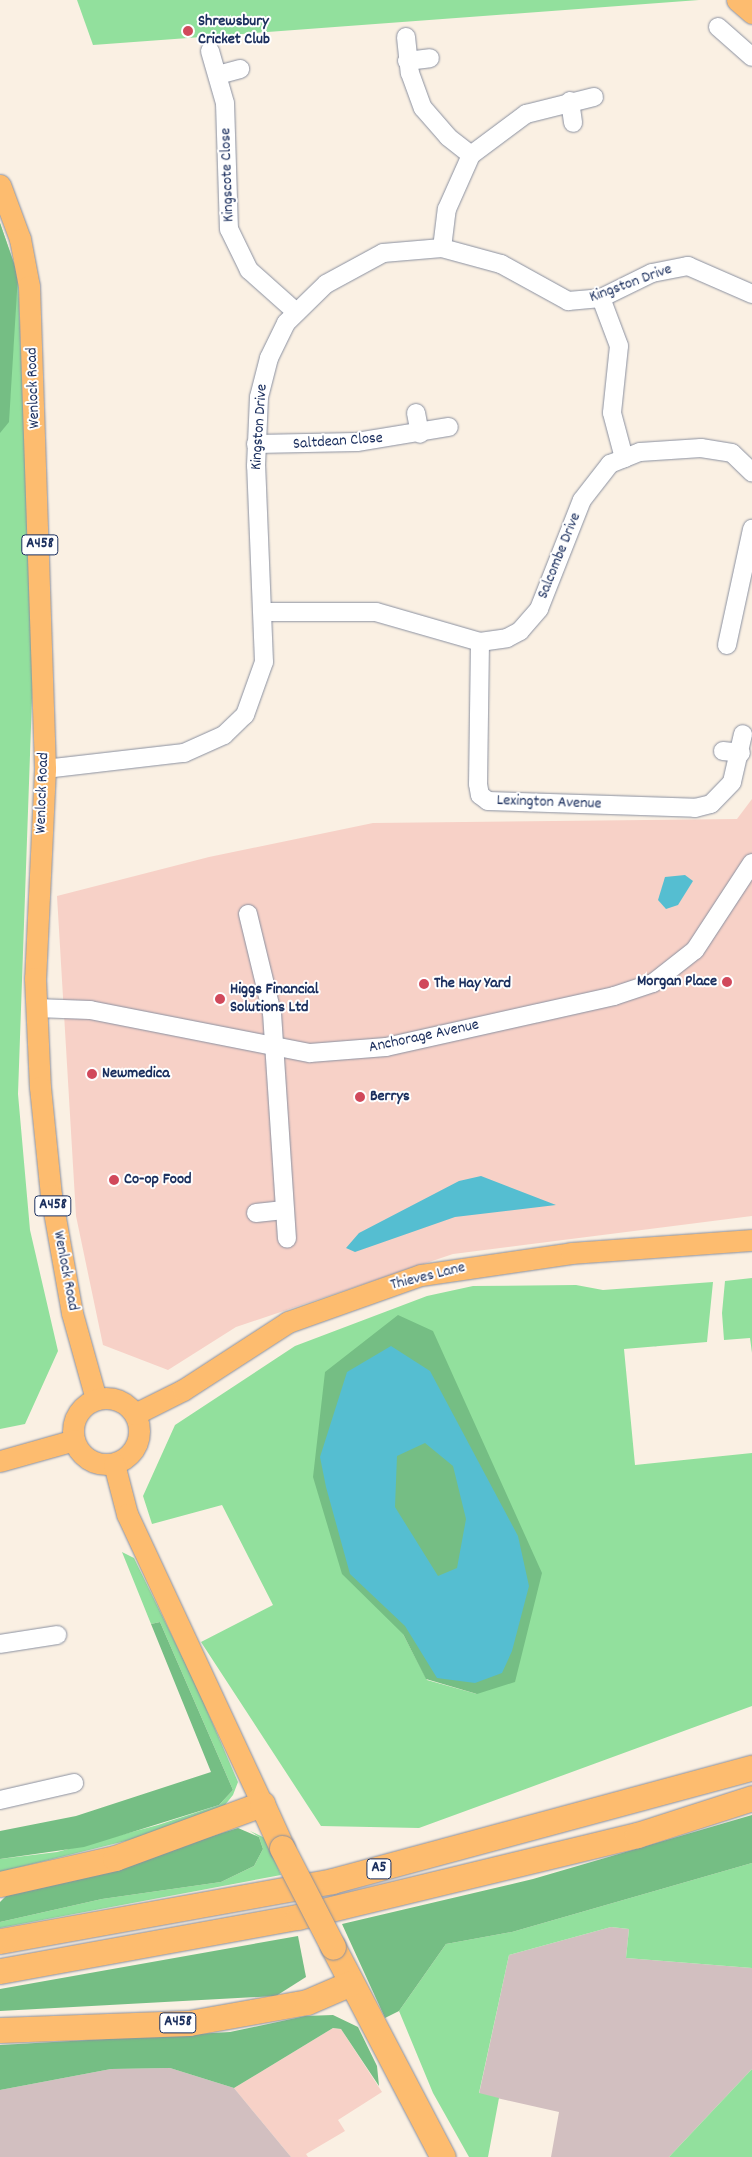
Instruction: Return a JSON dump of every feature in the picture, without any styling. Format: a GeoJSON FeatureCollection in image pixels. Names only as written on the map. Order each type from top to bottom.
{"type":"FeatureCollection","features":[{"type":"Feature","properties":{"kind":"highway","name":"A5"},"geometry":{"type":"LineString","coordinates":[[0,1941],[332,1881],[752,1768]]}},
{"type":"Feature","properties":{"kind":"highway","name":"A5"},"geometry":{"type":"LineString","coordinates":[[0,1971],[298,1917],[637,1835],[752,1798]]}},
{"type":"Feature","properties":{"kind":"highway"},"geometry":{"type":"LineString","coordinates":[[0,1884],[115,1858],[262,1804],[282,1848],[351,1983],[443,2157]]}},
{"type":"Feature","properties":{"kind":"highway","name":"A458"},"geometry":{"type":"LineString","coordinates":[[0,2030],[197,2022],[306,2002],[351,1983]]}},
{"type":"Feature","properties":{"kind":"main road"},"geometry":{"type":"LineString","coordinates":[[737,0],[752,13]]}},
{"type":"Feature","properties":{"kind":"main road","name":"Wenlock Road"},"geometry":{"type":"LineString","coordinates":[[0,185],[20,239],[30,286],[45,769],[36,1008],[51,1195],[72,1313],[96,1399]]}},
{"type":"Feature","properties":{"kind":"main road","name":"Thieves Lane"},"geometry":{"type":"LineString","coordinates":[[135,1414],[183,1390],[288,1322],[421,1275],[571,1253],[752,1240]]}},
{"type":"Feature","properties":{"kind":"main road"},"geometry":{"type":"LineString","coordinates":[[96,1399],[118,1400],[135,1414],[137,1444],[114,1464],[94,1462],[74,1440],[80,1411],[96,1399]]}},
{"type":"Feature","properties":{"kind":"main road"},"geometry":{"type":"LineString","coordinates":[[0,1461],[74,1440]]}},
{"type":"Feature","properties":{"kind":"main road"},"geometry":{"type":"LineString","coordinates":[[114,1464],[127,1514],[262,1804]]}},
{"type":"Feature","properties":{"kind":"street"},"geometry":{"type":"LineString","coordinates":[[718,27],[727,45],[752,57]]}},
{"type":"Feature","properties":{"kind":"street"},"geometry":{"type":"LineString","coordinates":[[406,37],[407,61],[423,108],[448,137],[471,154]]}},
{"type":"Feature","properties":{"kind":"street","name":"Kingscote Close"},"geometry":{"type":"LineString","coordinates":[[210,51],[218,75],[227,134],[229,229],[249,270],[295,311]]}},
{"type":"Feature","properties":{"kind":"street"},"geometry":{"type":"LineString","coordinates":[[407,61],[430,58]]}},
{"type":"Feature","properties":{"kind":"street"},"geometry":{"type":"LineString","coordinates":[[218,75],[240,69]]}},
{"type":"Feature","properties":{"kind":"street"},"geometry":{"type":"LineString","coordinates":[[442,248],[447,209],[471,154],[526,114],[570,101],[594,97]]}},
{"type":"Feature","properties":{"kind":"street"},"geometry":{"type":"LineString","coordinates":[[570,101],[573,123]]}},
{"type":"Feature","properties":{"kind":"street","name":"Kingston Drive"},"geometry":{"type":"LineString","coordinates":[[45,769],[167,756],[198,749],[224,735],[245,715],[260,683],[264,612],[256,444],[263,376],[295,311],[332,279],[375,257],[402,249],[442,248],[502,264],[568,301],[601,298],[652,273],[688,266],[752,294]]}},
{"type":"Feature","properties":{"kind":"street"},"geometry":{"type":"LineString","coordinates":[[601,298],[619,346],[612,413],[624,458]]}},
{"type":"Feature","properties":{"kind":"street"},"geometry":{"type":"LineString","coordinates":[[416,413],[420,434]]}},
{"type":"Feature","properties":{"kind":"street","name":"Saltdean Close"},"geometry":{"type":"LineString","coordinates":[[256,444],[324,444],[420,434],[449,427]]}},
{"type":"Feature","properties":{"kind":"street","name":"Salcombe Drive"},"geometry":{"type":"LineString","coordinates":[[480,642],[520,631],[539,609],[589,487],[610,464],[624,458],[659,450],[718,449],[732,453],[752,472]]}},
{"type":"Feature","properties":{"kind":"street"},"geometry":{"type":"LineString","coordinates":[[727,645],[748,577],[752,529]]}},
{"type":"Feature","properties":{"kind":"street"},"geometry":{"type":"LineString","coordinates":[[264,612],[376,612],[480,642]]}},
{"type":"Feature","properties":{"kind":"street","name":"Lexington Avenue"},"geometry":{"type":"LineString","coordinates":[[480,642],[478,784],[480,795],[488,801],[695,808],[724,793],[736,773],[743,734]]}},
{"type":"Feature","properties":{"kind":"street"},"geometry":{"type":"LineString","coordinates":[[723,751],[741,753]]}},
{"type":"Feature","properties":{"kind":"street","name":"Anchorage Avenue"},"geometry":{"type":"LineString","coordinates":[[36,1008],[90,1010],[275,1048],[310,1053],[386,1047],[634,990],[668,975],[695,950],[752,863]]}},
{"type":"Feature","properties":{"kind":"street"},"geometry":{"type":"LineString","coordinates":[[248,914],[272,1013],[287,1239]]}},
{"type":"Feature","properties":{"kind":"street"},"geometry":{"type":"LineString","coordinates":[[256,1214],[284,1210]]}},
{"type":"Feature","properties":{"kind":"street"},"geometry":{"type":"LineString","coordinates":[[0,1644],[57,1635]]}},
{"type":"Feature","properties":{"kind":"street"},"geometry":{"type":"LineString","coordinates":[[0,1800],[74,1783]]}},
{"type":"Feature","properties":{"kind":"shaded area"},"geometry":{"type":"Polygon","coordinates":[[[752,799],[752,1216],[453,1254],[236,1327],[168,1370],[103,1345],[76,1216],[57,896],[209,857],[373,823],[737,819],[752,799]]]}},
{"type":"Feature","properties":{"kind":"shaded area"},"geometry":{"type":"Polygon","coordinates":[[[611,1927],[629,1929],[626,1958],[752,1968],[752,2069],[669,2157],[551,2157],[559,2112],[479,2094],[509,1955],[611,1927]]]}},
{"type":"Feature","properties":{"kind":"shaded area"},"geometry":{"type":"Polygon","coordinates":[[[333,2028],[341,2029],[382,2092],[338,2120],[345,2131],[306,2154],[308,2157],[291,2157],[234,2088],[333,2028]]]}},
{"type":"Feature","properties":{"kind":"shaded area"},"geometry":{"type":"Polygon","coordinates":[[[170,2068],[234,2088],[291,2157],[0,2157],[0,2090],[111,2069],[170,2068]]]}},
{"type":"Feature","properties":{"kind":"green space","name":"Shrewsbury Cricket Club"},"geometry":{"type":"Polygon","coordinates":[[[77,0],[699,0],[93,45],[77,0]]]}},
{"type":"Feature","properties":{"kind":"green space"},"geometry":{"type":"Polygon","coordinates":[[[0,223],[18,275],[33,670],[18,1094],[30,1230],[58,1351],[25,1424],[0,1429],[0,223]]]}},
{"type":"Feature","properties":{"kind":"green space"},"geometry":{"type":"Polygon","coordinates":[[[0,223],[18,275],[9,422],[0,433],[0,223]]]}},
{"type":"Feature","properties":{"kind":"green space"},"geometry":{"type":"Polygon","coordinates":[[[752,1278],[752,1353],[750,1338],[724,1340],[722,1313],[725,1281],[752,1278]]]}},
{"type":"Feature","properties":{"kind":"green space"},"geometry":{"type":"Polygon","coordinates":[[[713,1282],[707,1342],[624,1349],[635,1465],[752,1453],[752,1706],[419,1828],[321,1826],[201,1642],[273,1605],[222,1505],[152,1524],[143,1496],[175,1425],[295,1346],[427,1296],[473,1286],[576,1285],[603,1290],[713,1282]],[[403,1634],[427,1680],[477,1694],[403,1634]]]}},
{"type":"Feature","properties":{"kind":"green space"},"geometry":{"type":"Polygon","coordinates":[[[398,1315],[433,1331],[542,1573],[515,1682],[477,1694],[426,1679],[403,1634],[342,1574],[313,1477],[325,1372],[398,1315]]]}},
{"type":"Feature","properties":{"kind":"green space"},"geometry":{"type":"Polygon","coordinates":[[[122,1552],[134,1558],[197,1687],[238,1782],[233,1795],[225,1805],[154,1834],[0,1872],[0,1859],[57,1852],[158,1825],[219,1805],[233,1790],[160,1622],[151,1624],[122,1552]]]}},
{"type":"Feature","properties":{"kind":"green space"},"geometry":{"type":"Polygon","coordinates":[[[160,1622],[233,1790],[219,1805],[84,1847],[0,1859],[0,1831],[76,1816],[211,1772],[151,1624],[160,1622]]]}},
{"type":"Feature","properties":{"kind":"green space"},"geometry":{"type":"Polygon","coordinates":[[[752,1815],[752,1863],[512,1932],[446,1944],[399,2011],[385,2018],[342,1924],[533,1879],[752,1815]]]}},
{"type":"Feature","properties":{"kind":"green space"},"geometry":{"type":"Polygon","coordinates":[[[238,1828],[259,1837],[263,1849],[254,1866],[221,1882],[102,1899],[0,1922],[0,1902],[8,1894],[61,1883],[238,1828]]]}},
{"type":"Feature","properties":{"kind":"green space"},"geometry":{"type":"Polygon","coordinates":[[[250,1831],[265,1838],[281,1875],[0,1928],[0,1922],[102,1899],[221,1882],[254,1866],[263,1849],[259,1837],[250,1831]]]}},
{"type":"Feature","properties":{"kind":"green space"},"geometry":{"type":"Polygon","coordinates":[[[752,1863],[752,1968],[626,1958],[629,1929],[611,1927],[509,1955],[479,2093],[499,2098],[488,2157],[469,2157],[433,2093],[399,2011],[446,1944],[512,1932],[752,1863]]]}},
{"type":"Feature","properties":{"kind":"green space"},"geometry":{"type":"Polygon","coordinates":[[[298,1936],[306,1977],[276,1996],[0,2011],[0,1989],[298,1936]]]}},
{"type":"Feature","properties":{"kind":"green space"},"geometry":{"type":"Polygon","coordinates":[[[333,2015],[358,2027],[377,2066],[379,2086],[341,2029],[333,2028],[234,2088],[170,2068],[111,2069],[0,2090],[0,2045],[230,2032],[305,2016],[333,2015]]]}},
{"type":"Feature","properties":{"kind":"green space"},"geometry":{"type":"Polygon","coordinates":[[[752,2069],[752,2157],[669,2157],[752,2069]]]}},
{"type":"Feature","properties":{"kind":"water"},"geometry":{"type":"Polygon","coordinates":[[[685,875],[693,881],[678,905],[666,909],[658,900],[665,877],[685,875]]]}},
{"type":"Feature","properties":{"kind":"water"},"geometry":{"type":"Polygon","coordinates":[[[481,1176],[556,1205],[455,1217],[355,1252],[346,1248],[359,1233],[459,1181],[481,1176]]]}},
{"type":"Feature","properties":{"kind":"water"},"geometry":{"type":"Polygon","coordinates":[[[391,1346],[430,1371],[518,1536],[529,1586],[512,1651],[502,1673],[475,1683],[437,1678],[405,1626],[350,1574],[326,1487],[320,1457],[347,1372],[391,1346]],[[425,1443],[397,1456],[395,1507],[438,1576],[457,1568],[466,1519],[453,1466],[425,1443]]]}},
{"type":"Feature","properties":{"kind":"place","name":"Shrewsbury Cricket Club"},"geometry":{"type":"Point","coordinates":[188,31]}},
{"type":"Feature","properties":{"kind":"place","name":"Morgan Place"},"geometry":{"type":"Point","coordinates":[727,982]}},
{"type":"Feature","properties":{"kind":"place","name":"The Hay Yard"},"geometry":{"type":"Point","coordinates":[424,984]}},
{"type":"Feature","properties":{"kind":"place","name":"Higgs Financial Solutions Ltd"},"geometry":{"type":"Point","coordinates":[220,999]}},
{"type":"Feature","properties":{"kind":"place","name":"Newmedica"},"geometry":{"type":"Point","coordinates":[92,1074]}},
{"type":"Feature","properties":{"kind":"place","name":"Berrys"},"geometry":{"type":"Point","coordinates":[360,1097]}},
{"type":"Feature","properties":{"kind":"place","name":"Co-op Food"},"geometry":{"type":"Point","coordinates":[114,1180]}}]}
